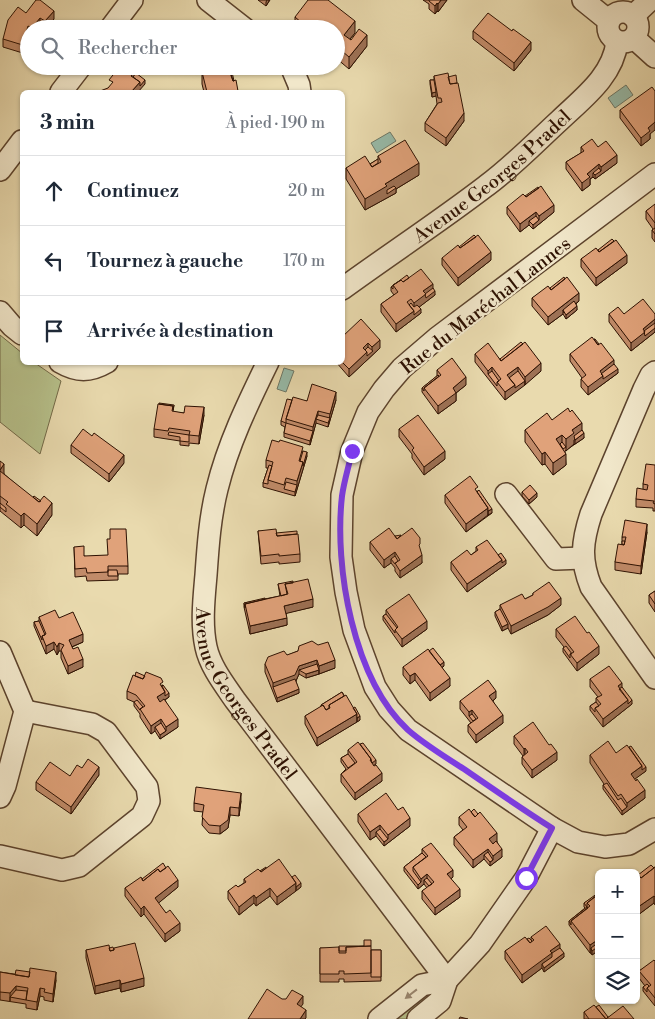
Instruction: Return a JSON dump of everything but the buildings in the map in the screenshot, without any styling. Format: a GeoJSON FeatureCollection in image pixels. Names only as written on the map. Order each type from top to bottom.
{"type":"FeatureCollection","features":[{"type":"Feature","properties":{"kind":"street"},"geometry":{"type":"LineString","coordinates":[[117,20],[132,0]]}},
{"type":"Feature","properties":{"kind":"street"},"geometry":{"type":"LineString","coordinates":[[208,0],[234,20]]}},
{"type":"Feature","properties":{"kind":"street"},"geometry":{"type":"LineString","coordinates":[[582,0],[609,21]]}},
{"type":"Feature","properties":{"kind":"street"},"geometry":{"type":"LineString","coordinates":[[650,0],[633,16],[629,13],[620,12],[615,14],[607,25],[609,34],[625,40],[655,57]]}},
{"type":"Feature","properties":{"kind":"street","name":"Avenue Georges Pradel"},"geometry":{"type":"LineString","coordinates":[[345,286],[487,186],[536,142],[597,84],[625,40],[638,29],[633,16]]}},
{"type":"Feature","properties":{"kind":"street"},"geometry":{"type":"LineString","coordinates":[[62,90],[74,75]]}},
{"type":"Feature","properties":{"kind":"street"},"geometry":{"type":"LineString","coordinates":[[295,75],[300,90]]}},
{"type":"Feature","properties":{"kind":"street"},"geometry":{"type":"LineString","coordinates":[[0,170],[20,145]]}},
{"type":"Feature","properties":{"kind":"street","name":"Rue du Maréchal Lannes"},"geometry":{"type":"LineString","coordinates":[[655,174],[438,338],[402,368],[384,389],[368,412],[352,451],[342,495],[341,556],[354,630],[375,687],[408,730],[552,828],[578,842],[604,847],[629,844],[655,829]]}},
{"type":"Feature","properties":{"kind":"street"},"geometry":{"type":"LineString","coordinates":[[0,312],[20,332]]}},
{"type":"Feature","properties":{"kind":"street"},"geometry":{"type":"LineString","coordinates":[[66,365],[75,369],[85,370],[94,370],[102,365]]}},
{"type":"Feature","properties":{"kind":"street","name":"Avenue Georges Pradel"},"geometry":{"type":"LineString","coordinates":[[267,365],[226,455],[216,490],[210,524],[203,611],[206,648],[212,664],[235,700],[447,980]]}},
{"type":"Feature","properties":{"kind":"street"},"geometry":{"type":"LineString","coordinates":[[655,372],[644,389],[592,514],[586,532],[583,558],[591,586],[655,678]]}},
{"type":"Feature","properties":{"kind":"street"},"geometry":{"type":"LineString","coordinates":[[506,494],[556,559],[583,558]]}},
{"type":"Feature","properties":{"kind":"street"},"geometry":{"type":"LineString","coordinates":[[0,652],[25,711],[5,786],[0,797]]}},
{"type":"Feature","properties":{"kind":"street"},"geometry":{"type":"LineString","coordinates":[[0,856],[62,870],[78,866],[142,816],[149,801],[147,788],[106,732],[92,724],[25,711]]}},
{"type":"Feature","properties":{"kind":"street"},"geometry":{"type":"LineString","coordinates":[[418,1019],[440,1001],[447,980],[480,944],[526,878],[552,828]]}},
{"type":"Feature","properties":{"kind":"street"},"geometry":{"type":"LineString","coordinates":[[379,1019],[422,985],[447,980]]}},
{"type":"Feature","properties":{"kind":"green space"},"geometry":{"type":"Polygon","coordinates":[[[0,335],[20,351],[20,365],[38,365],[61,381],[40,454],[0,422],[0,335]]]}},
{"type":"Feature","properties":{"kind":"green space"},"geometry":{"type":"Polygon","coordinates":[[[429,993],[433,993],[432,998],[406,1019],[396,1019],[429,993]]]}},
{"type":"Feature","properties":{"kind":"shaded area"},"geometry":{"type":"Polygon","coordinates":[[[626,85],[633,95],[615,108],[608,98],[626,85]]]}},
{"type":"Feature","properties":{"kind":"shaded area"},"geometry":{"type":"Polygon","coordinates":[[[390,132],[396,141],[377,153],[371,143],[390,132]]]}},
{"type":"Feature","properties":{"kind":"shaded area"},"geometry":{"type":"Polygon","coordinates":[[[284,368],[294,371],[286,392],[277,389],[284,368]]]}},
{"type":"Feature","properties":{"kind":"route"},"geometry":{"type":"LineString","coordinates":[[352,451],[342,495],[341,556],[354,630],[375,687],[408,730],[552,828],[526,878]]}}]}
